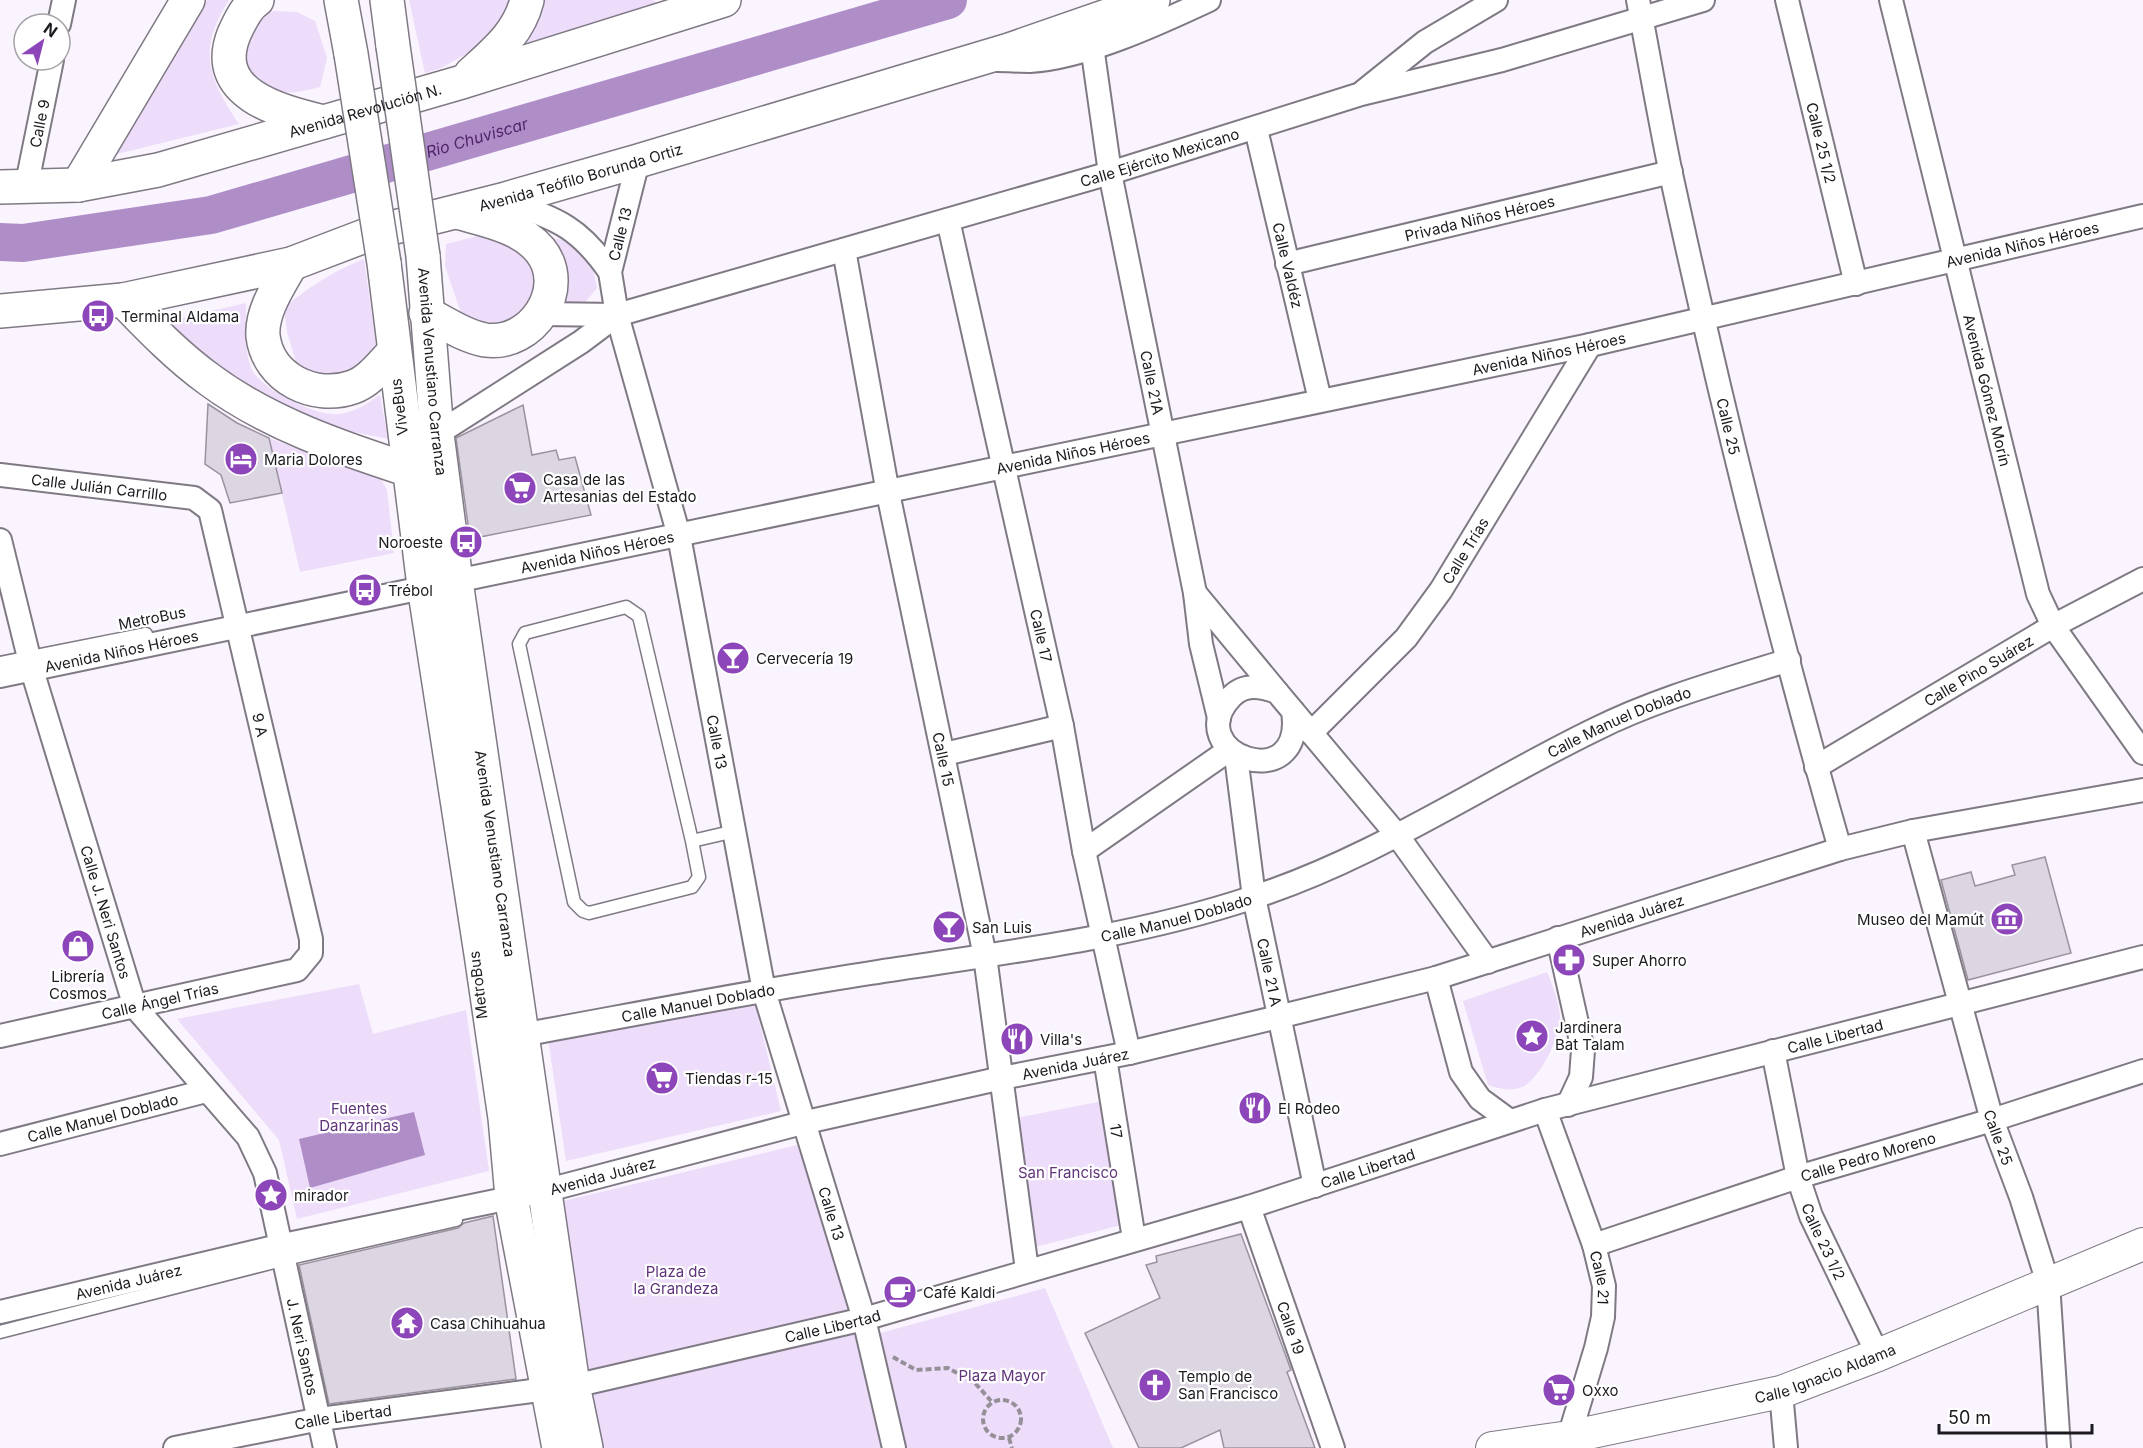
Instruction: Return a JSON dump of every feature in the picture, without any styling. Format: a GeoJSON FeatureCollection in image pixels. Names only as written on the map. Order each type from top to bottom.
{"type":"FeatureCollection","features":[{"type":"Feature","properties":{"kind":"main road"},"geometry":{"type":"LineString","coordinates":[[78,185],[188,0]]}},
{"type":"Feature","properties":{"kind":"main road"},"geometry":{"type":"LineString","coordinates":[[257,0],[238,25],[228,50],[231,71],[241,88],[258,100],[284,112],[324,122]]}},
{"type":"Feature","properties":{"kind":"main road"},"geometry":{"type":"LineString","coordinates":[[369,50],[387,0]]}},
{"type":"Feature","properties":{"kind":"main road"},"geometry":{"type":"LineString","coordinates":[[462,82],[502,46],[516,27],[527,0]]}},
{"type":"Feature","properties":{"kind":"main road","name":"Avenida Teófilo Borunda Ortiz"},"geometry":{"type":"LineString","coordinates":[[0,311],[123,300],[291,264],[375,232],[502,200],[638,161],[1009,50],[1153,0]]}},
{"type":"Feature","properties":{"kind":"main road"},"geometry":{"type":"LineString","coordinates":[[342,2],[369,50]]}},
{"type":"Feature","properties":{"kind":"main road","name":"Avenida Revolución N."},"geometry":{"type":"LineString","coordinates":[[13,187],[78,185],[158,170],[462,82],[705,2]]}},
{"type":"Feature","properties":{"kind":"main road","name":"Avenida Venustiano Carranza"},"geometry":{"type":"LineString","coordinates":[[369,50],[423,256],[414,304],[437,434],[436,585],[485,978],[505,1118],[512,1197],[559,1448]]}},
{"type":"Feature","properties":{"kind":"main road","name":"Avenida Venustiano Carranza"},"geometry":{"type":"LineString","coordinates":[[369,50],[384,263],[409,470],[436,585],[521,1035],[573,1385],[586,1448]]}},
{"type":"Feature","properties":{"kind":"main road"},"geometry":{"type":"LineString","coordinates":[[414,304],[463,333],[486,340],[510,338],[523,332],[542,314],[550,298],[552,276],[548,262],[538,248],[517,232],[492,221],[452,211]]}},
{"type":"Feature","properties":{"kind":"main road"},"geometry":{"type":"LineString","coordinates":[[291,264],[266,314],[263,334],[275,366],[285,375],[299,386],[316,392],[353,387],[368,378],[394,352]]}},
{"type":"Feature","properties":{"kind":"main road"},"geometry":{"type":"LineString","coordinates":[[123,300],[157,335],[211,381],[231,393],[271,416],[339,446],[409,470]]}},
{"type":"Feature","properties":{"kind":"main road","name":"Calle Ignacio Aldama"},"geometry":{"type":"LineString","coordinates":[[1492,1448],[1567,1443],[1781,1392],[1878,1355],[2143,1244]]}},
{"type":"Feature","properties":{"kind":"street"},"geometry":{"type":"LineString","coordinates":[[975,59],[1030,61],[1053,58],[1164,21],[1209,0]]}},
{"type":"Feature","properties":{"kind":"street"},"geometry":{"type":"LineString","coordinates":[[1361,93],[1425,42],[1496,0]]}},
{"type":"Feature","properties":{"kind":"street","name":"Calle Ejército Mexicano"},"geometry":{"type":"LineString","coordinates":[[617,315],[1110,173],[1256,129],[1361,93],[1502,60],[1640,10],[1703,0]]}},
{"type":"Feature","properties":{"kind":"street","name":"Calle 25 1/2"},"geometry":{"type":"LineString","coordinates":[[1787,0],[1857,284]]}},
{"type":"Feature","properties":{"kind":"street","name":"Avenida Gómez Morín"},"geometry":{"type":"LineString","coordinates":[[1891,0],[2038,594],[2053,626],[2143,753]]}},
{"type":"Feature","properties":{"kind":"street","name":"Calle 25"},"geometry":{"type":"LineString","coordinates":[[1640,10],[1671,172],[1703,319],[1816,767],[1840,849]]}},
{"type":"Feature","properties":{"kind":"street","name":"Calle 21A"},"geometry":{"type":"LineString","coordinates":[[1092,46],[1110,173],[1195,593],[1201,645],[1219,718]]}},
{"type":"Feature","properties":{"kind":"street","name":"Calle 9"},"geometry":{"type":"LineString","coordinates":[[13,187],[48,72]]}},
{"type":"Feature","properties":{"kind":"street","name":"Calle Valdéz"},"geometry":{"type":"LineString","coordinates":[[1256,129],[1320,400]]}},
{"type":"Feature","properties":{"kind":"street","name":"Calle 13"},"geometry":{"type":"LineString","coordinates":[[638,161],[610,272],[617,315],[679,536],[764,991],[802,1123],[864,1319],[894,1448]]}},
{"type":"Feature","properties":{"kind":"street","name":"Privada Niños Héroes"},"geometry":{"type":"LineString","coordinates":[[1287,264],[1671,172]]}},
{"type":"Feature","properties":{"kind":"street"},"geometry":{"type":"LineString","coordinates":[[502,200],[561,223],[580,235],[610,272]]}},
{"type":"Feature","properties":{"kind":"street","name":"Avenida Niños Héroes"},"geometry":{"type":"LineString","coordinates":[[0,676],[30,663],[679,536],[1590,345],[2143,216]]}},
{"type":"Feature","properties":{"kind":"street","name":"Calle 17"},"geometry":{"type":"LineString","coordinates":[[948,220],[1062,726],[1084,851],[1129,1053]]}},
{"type":"Feature","properties":{"kind":"street","name":"Calle 15"},"geometry":{"type":"LineString","coordinates":[[844,250],[888,493],[945,754],[985,956],[1027,1270]]}},
{"type":"Feature","properties":{"kind":"street"},"geometry":{"type":"LineString","coordinates":[[542,314],[617,315]]}},
{"type":"Feature","properties":{"kind":"street"},"geometry":{"type":"LineString","coordinates":[[437,434],[581,342],[617,315]]}},
{"type":"Feature","properties":{"kind":"street","name":"Calle Trías"},"geometry":{"type":"LineString","coordinates":[[1311,733],[1406,638],[1441,590],[1590,345]]}},
{"type":"Feature","properties":{"kind":"street","name":"Calle Julián Carrillo"},"geometry":{"type":"LineString","coordinates":[[0,475],[194,498],[200,501]]}},
{"type":"Feature","properties":{"kind":"street","name":"9 A"},"geometry":{"type":"LineString","coordinates":[[200,501],[210,510],[311,939],[311,952]]}},
{"type":"Feature","properties":{"kind":"street","name":"Calle J. Neri Santos"},"geometry":{"type":"LineString","coordinates":[[0,540],[30,663],[135,1007],[248,1137],[260,1157],[285,1252]]}},
{"type":"Feature","properties":{"kind":"street","name":"Calle Pino Suárez"},"geometry":{"type":"LineString","coordinates":[[1816,767],[2053,626],[2143,579]]}},
{"type":"Feature","properties":{"kind":"street"},"geometry":{"type":"LineString","coordinates":[[1195,593],[1397,835],[1488,962]]}},
{"type":"Feature","properties":{"kind":"street","name":"Calle Manuel Doblado"},"geometry":{"type":"LineString","coordinates":[[521,1035],[764,991],[1104,938],[1192,916],[1254,897],[1330,868],[1397,835],[1592,731],[1661,700],[1789,660]]}},
{"type":"Feature","properties":{"kind":"street"},"geometry":{"type":"LineString","coordinates":[[1277,692],[1263,687],[1248,687],[1234,693],[1224,704],[1219,718],[1220,730],[1233,753],[1249,761],[1262,762],[1280,753],[1292,738],[1295,725],[1293,711]]}},
{"type":"Feature","properties":{"kind":"street"},"geometry":{"type":"LineString","coordinates":[[945,754],[1062,726]]}},
{"type":"Feature","properties":{"kind":"street"},"geometry":{"type":"LineString","coordinates":[[1084,851],[1233,753]]}},
{"type":"Feature","properties":{"kind":"street","name":"Calle 21 A"},"geometry":{"type":"LineString","coordinates":[[1233,753],[1254,897],[1315,1186]]}},
{"type":"Feature","properties":{"kind":"street","name":"Avenida Juárez"},"geometry":{"type":"LineString","coordinates":[[0,1312],[285,1252],[544,1191],[802,1123],[1002,1078],[1129,1053],[1278,1017],[1436,978],[1840,849],[1913,831],[2143,790]]}},
{"type":"Feature","properties":{"kind":"street","name":"Calle 25"},"geometry":{"type":"LineString","coordinates":[[1913,831],[1992,1120],[2021,1197],[2048,1283],[2059,1448]]}},
{"type":"Feature","properties":{"kind":"street"},"geometry":{"type":"LineString","coordinates":[[1558,938],[1583,1050],[1581,1077],[1568,1105]]}},
{"type":"Feature","properties":{"kind":"street","name":"Calle Ángel Trías"},"geometry":{"type":"LineString","coordinates":[[0,1036],[297,970],[311,952]]}},
{"type":"Feature","properties":{"kind":"street","name":"Calle Libertad"},"geometry":{"type":"LineString","coordinates":[[591,1382],[864,1319],[1249,1207],[1545,1110],[2143,957]]}},
{"type":"Feature","properties":{"kind":"street"},"geometry":{"type":"LineString","coordinates":[[1436,978],[1461,1072],[1480,1099],[1510,1121]]}},
{"type":"Feature","properties":{"kind":"street","name":"Calle 23 1/2"},"geometry":{"type":"LineString","coordinates":[[1773,1051],[1798,1177],[1812,1216],[1878,1355]]}},
{"type":"Feature","properties":{"kind":"street","name":"17"},"geometry":{"type":"LineString","coordinates":[[1105,1058],[1134,1239]]}},
{"type":"Feature","properties":{"kind":"street","name":"Calle Pedro Moreno"},"geometry":{"type":"LineString","coordinates":[[1594,1245],[1798,1177],[1992,1120],[2143,1071]]}},
{"type":"Feature","properties":{"kind":"street","name":"Calle Manuel Doblado"},"geometry":{"type":"LineString","coordinates":[[0,1144],[206,1091]]}},
{"type":"Feature","properties":{"kind":"street","name":"Calle 21"},"geometry":{"type":"LineString","coordinates":[[1545,1110],[1594,1245],[1604,1286],[1603,1317],[1567,1443]]}},
{"type":"Feature","properties":{"kind":"street","name":"Calle 19"},"geometry":{"type":"LineString","coordinates":[[1249,1207],[1333,1448]]}},
{"type":"Feature","properties":{"kind":"street","name":"J. Neri Santos"},"geometry":{"type":"LineString","coordinates":[[285,1252],[325,1448]]}},
{"type":"Feature","properties":{"kind":"street","name":"Calle Libertad"},"geometry":{"type":"LineString","coordinates":[[175,1448],[320,1419],[547,1389]]}},
{"type":"Feature","properties":{"kind":"street"},"geometry":{"type":"LineString","coordinates":[[1781,1392],[1786,1448]]}},
{"type":"Feature","properties":{"kind":"lane","name":"ViveBus"},"geometry":{"type":"LineString","coordinates":[[414,304],[427,504]]}},
{"type":"Feature","properties":{"kind":"lane"},"geometry":{"type":"LineString","coordinates":[[626,607],[639,616],[692,841],[699,878],[692,886],[590,913],[578,908],[574,902],[519,644],[525,633],[626,607]]}},
{"type":"Feature","properties":{"kind":"lane","name":"MetroBus"},"geometry":{"type":"LineString","coordinates":[[445,633],[488,941],[513,1148],[517,1183],[512,1197]]}},
{"type":"Feature","properties":{"kind":"lane"},"geometry":{"type":"LineString","coordinates":[[0,663],[30,663]]}},
{"type":"Feature","properties":{"kind":"lane"},"geometry":{"type":"LineString","coordinates":[[692,841],[735,831]]}},
{"type":"Feature","properties":{"kind":"lane"},"geometry":{"type":"LineString","coordinates":[[0,1332],[285,1252]]}},
{"type":"Feature","properties":{"kind":"path"},"geometry":{"type":"LineString","coordinates":[[871,1349],[890,1355],[916,1370],[948,1368],[975,1383],[991,1401]]}},
{"type":"Feature","properties":{"kind":"path"},"geometry":{"type":"LineString","coordinates":[[1006,1399],[1020,1413],[1020,1428],[1009,1438],[997,1438],[986,1430],[983,1421],[984,1409],[991,1401],[1006,1399]]}},
{"type":"Feature","properties":{"kind":"path"},"geometry":{"type":"LineString","coordinates":[[1009,1438],[1012,1448]]}},
{"type":"Feature","properties":{"kind":"green space"},"geometry":{"type":"Polygon","coordinates":[[[207,0],[229,0],[213,34],[210,64],[220,92],[239,124],[113,155],[207,0]]]}},
{"type":"Feature","properties":{"kind":"green space"},"geometry":{"type":"Polygon","coordinates":[[[409,0],[517,0],[493,39],[441,68],[425,73],[409,0]]]}},
{"type":"Feature","properties":{"kind":"green space"},"geometry":{"type":"Polygon","coordinates":[[[544,0],[652,0],[661,4],[522,52],[544,0]]]}},
{"type":"Feature","properties":{"kind":"green space"},"geometry":{"type":"Polygon","coordinates":[[[273,11],[297,12],[315,21],[327,58],[320,87],[296,92],[278,92],[242,73],[253,21],[273,11]]]}},
{"type":"Feature","properties":{"kind":"green space"},"geometry":{"type":"Polygon","coordinates":[[[500,234],[525,247],[541,293],[512,324],[481,321],[461,313],[445,266],[446,244],[478,236],[500,234]]]}},
{"type":"Feature","properties":{"kind":"green space"},"geometry":{"type":"Polygon","coordinates":[[[547,237],[569,242],[577,246],[588,257],[597,288],[583,305],[563,307],[547,237]]]}},
{"type":"Feature","properties":{"kind":"green space"},"geometry":{"type":"Polygon","coordinates":[[[364,259],[377,351],[347,377],[320,376],[296,362],[287,332],[284,308],[322,280],[364,259]]]}},
{"type":"Feature","properties":{"kind":"green space"},"geometry":{"type":"Polygon","coordinates":[[[246,303],[247,353],[256,376],[290,400],[329,414],[350,411],[380,395],[388,439],[306,422],[240,390],[164,322],[246,303]]]}},
{"type":"Feature","properties":{"kind":"green space"},"geometry":{"type":"Polygon","coordinates":[[[269,438],[381,479],[387,490],[394,553],[300,572],[269,438]]]}},
{"type":"Feature","properties":{"kind":"green space"},"geometry":{"type":"Polygon","coordinates":[[[1547,972],[1560,1017],[1557,1034],[1549,1055],[1537,1074],[1524,1086],[1506,1089],[1488,1085],[1463,1001],[1547,972]]]}},
{"type":"Feature","properties":{"kind":"green space","name":"Fuentes Danzarinas"},"geometry":{"type":"Polygon","coordinates":[[[359,984],[373,1034],[466,1010],[489,1171],[297,1219],[279,1140],[177,1019],[359,984]]]}},
{"type":"Feature","properties":{"kind":"green space"},"geometry":{"type":"Polygon","coordinates":[[[755,1003],[781,1111],[566,1161],[548,1038],[755,1003]]]}},
{"type":"Feature","properties":{"kind":"green space","name":"San Francisco"},"geometry":{"type":"Polygon","coordinates":[[[1103,1101],[1121,1225],[1035,1247],[1016,1118],[1103,1101]]]}},
{"type":"Feature","properties":{"kind":"green space"},"geometry":{"type":"Polygon","coordinates":[[[797,1145],[862,1338],[1045,1288],[1113,1448],[599,1448],[591,1382],[555,1203],[797,1145]]]}},
{"type":"Feature","properties":{"kind":"shaded area","name":"Fuentes Danzarinas"},"geometry":{"type":"Polygon","coordinates":[[[414,1112],[425,1155],[310,1188],[299,1139],[414,1112]]]}},
{"type":"Feature","properties":{"kind":"building"},"geometry":{"type":"Polygon","coordinates":[[[208,404],[237,423],[269,438],[282,493],[230,503],[221,475],[205,464],[208,404]]]}},
{"type":"Feature","properties":{"kind":"building","name":"Casa de las Artesanias del Estado"},"geometry":{"type":"Polygon","coordinates":[[[523,405],[532,455],[556,450],[559,460],[575,457],[591,515],[470,539],[456,438],[523,405]]]}},
{"type":"Feature","properties":{"kind":"building","name":"Museo del Mamút"},"geometry":{"type":"Polygon","coordinates":[[[2045,857],[2071,953],[1968,980],[1941,880],[1971,872],[1975,886],[2015,875],[2012,865],[2045,857]]]}},
{"type":"Feature","properties":{"kind":"building"},"geometry":{"type":"Polygon","coordinates":[[[493,1216],[516,1379],[329,1404],[299,1265],[458,1228],[464,1223],[493,1216]]]}},
{"type":"Feature","properties":{"kind":"building"},"geometry":{"type":"Polygon","coordinates":[[[1241,1234],[1291,1370],[1287,1372],[1315,1448],[1224,1448],[1220,1430],[1181,1448],[1139,1448],[1085,1333],[1160,1298],[1146,1265],[1157,1262],[1156,1256],[1241,1234]]]}},
{"type":"Feature","properties":{"kind":"waterway","name":"Rio Chuviscar"},"geometry":{"type":"LineString","coordinates":[[0,242],[23,243],[211,215],[948,0]]}},
{"type":"Feature","properties":{"kind":"place","name":"Terminal Aldama"},"geometry":{"type":"Point","coordinates":[98,316]}},
{"type":"Feature","properties":{"kind":"place","name":"Maria Dolores"},"geometry":{"type":"Point","coordinates":[241,459]}},
{"type":"Feature","properties":{"kind":"place","name":"Casa de las Artesanias del Estado"},"geometry":{"type":"Point","coordinates":[520,488]}},
{"type":"Feature","properties":{"kind":"place","name":"Noroeste"},"geometry":{"type":"Point","coordinates":[466,542]}},
{"type":"Feature","properties":{"kind":"place","name":"Trébol"},"geometry":{"type":"Point","coordinates":[365,590]}},
{"type":"Feature","properties":{"kind":"place","name":"Cervecería 19"},"geometry":{"type":"Point","coordinates":[733,658]}},
{"type":"Feature","properties":{"kind":"place","name":"Museo del Mamút"},"geometry":{"type":"Point","coordinates":[2007,919]}},
{"type":"Feature","properties":{"kind":"place","name":"San Luis"},"geometry":{"type":"Point","coordinates":[949,927]}},
{"type":"Feature","properties":{"kind":"place","name":"Librería Cosmos"},"geometry":{"type":"Point","coordinates":[78,946]}},
{"type":"Feature","properties":{"kind":"place","name":"Super Ahorro"},"geometry":{"type":"Point","coordinates":[1569,960]}},
{"type":"Feature","properties":{"kind":"place","name":"Jardinera Bat Talam"},"geometry":{"type":"Point","coordinates":[1532,1036]}},
{"type":"Feature","properties":{"kind":"place","name":"Villa's"},"geometry":{"type":"Point","coordinates":[1017,1039]}},
{"type":"Feature","properties":{"kind":"place","name":"Tiendas r-15"},"geometry":{"type":"Point","coordinates":[662,1078]}},
{"type":"Feature","properties":{"kind":"place","name":"El Rodeo"},"geometry":{"type":"Point","coordinates":[1255,1108]}},
{"type":"Feature","properties":{"kind":"place","name":"mirador"},"geometry":{"type":"Point","coordinates":[271,1195]}},
{"type":"Feature","properties":{"kind":"place","name":"Café Kaldi"},"geometry":{"type":"Point","coordinates":[900,1292]}},
{"type":"Feature","properties":{"kind":"place","name":"Casa Chihuahua"},"geometry":{"type":"Point","coordinates":[407,1323]}},
{"type":"Feature","properties":{"kind":"place","name":"Templo de San Francisco"},"geometry":{"type":"Point","coordinates":[1155,1385]}},
{"type":"Feature","properties":{"kind":"place","name":"Oxxo"},"geometry":{"type":"Point","coordinates":[1559,1390]}},
{"type":"Feature","properties":{"kind":"park label","name":"Plaza de la Grandeza"},"geometry":{"type":"Point","coordinates":[676,1280]}},
{"type":"Feature","properties":{"kind":"park label","name":"Plaza Mayor"},"geometry":{"type":"Point","coordinates":[1002,1375]}}]}
